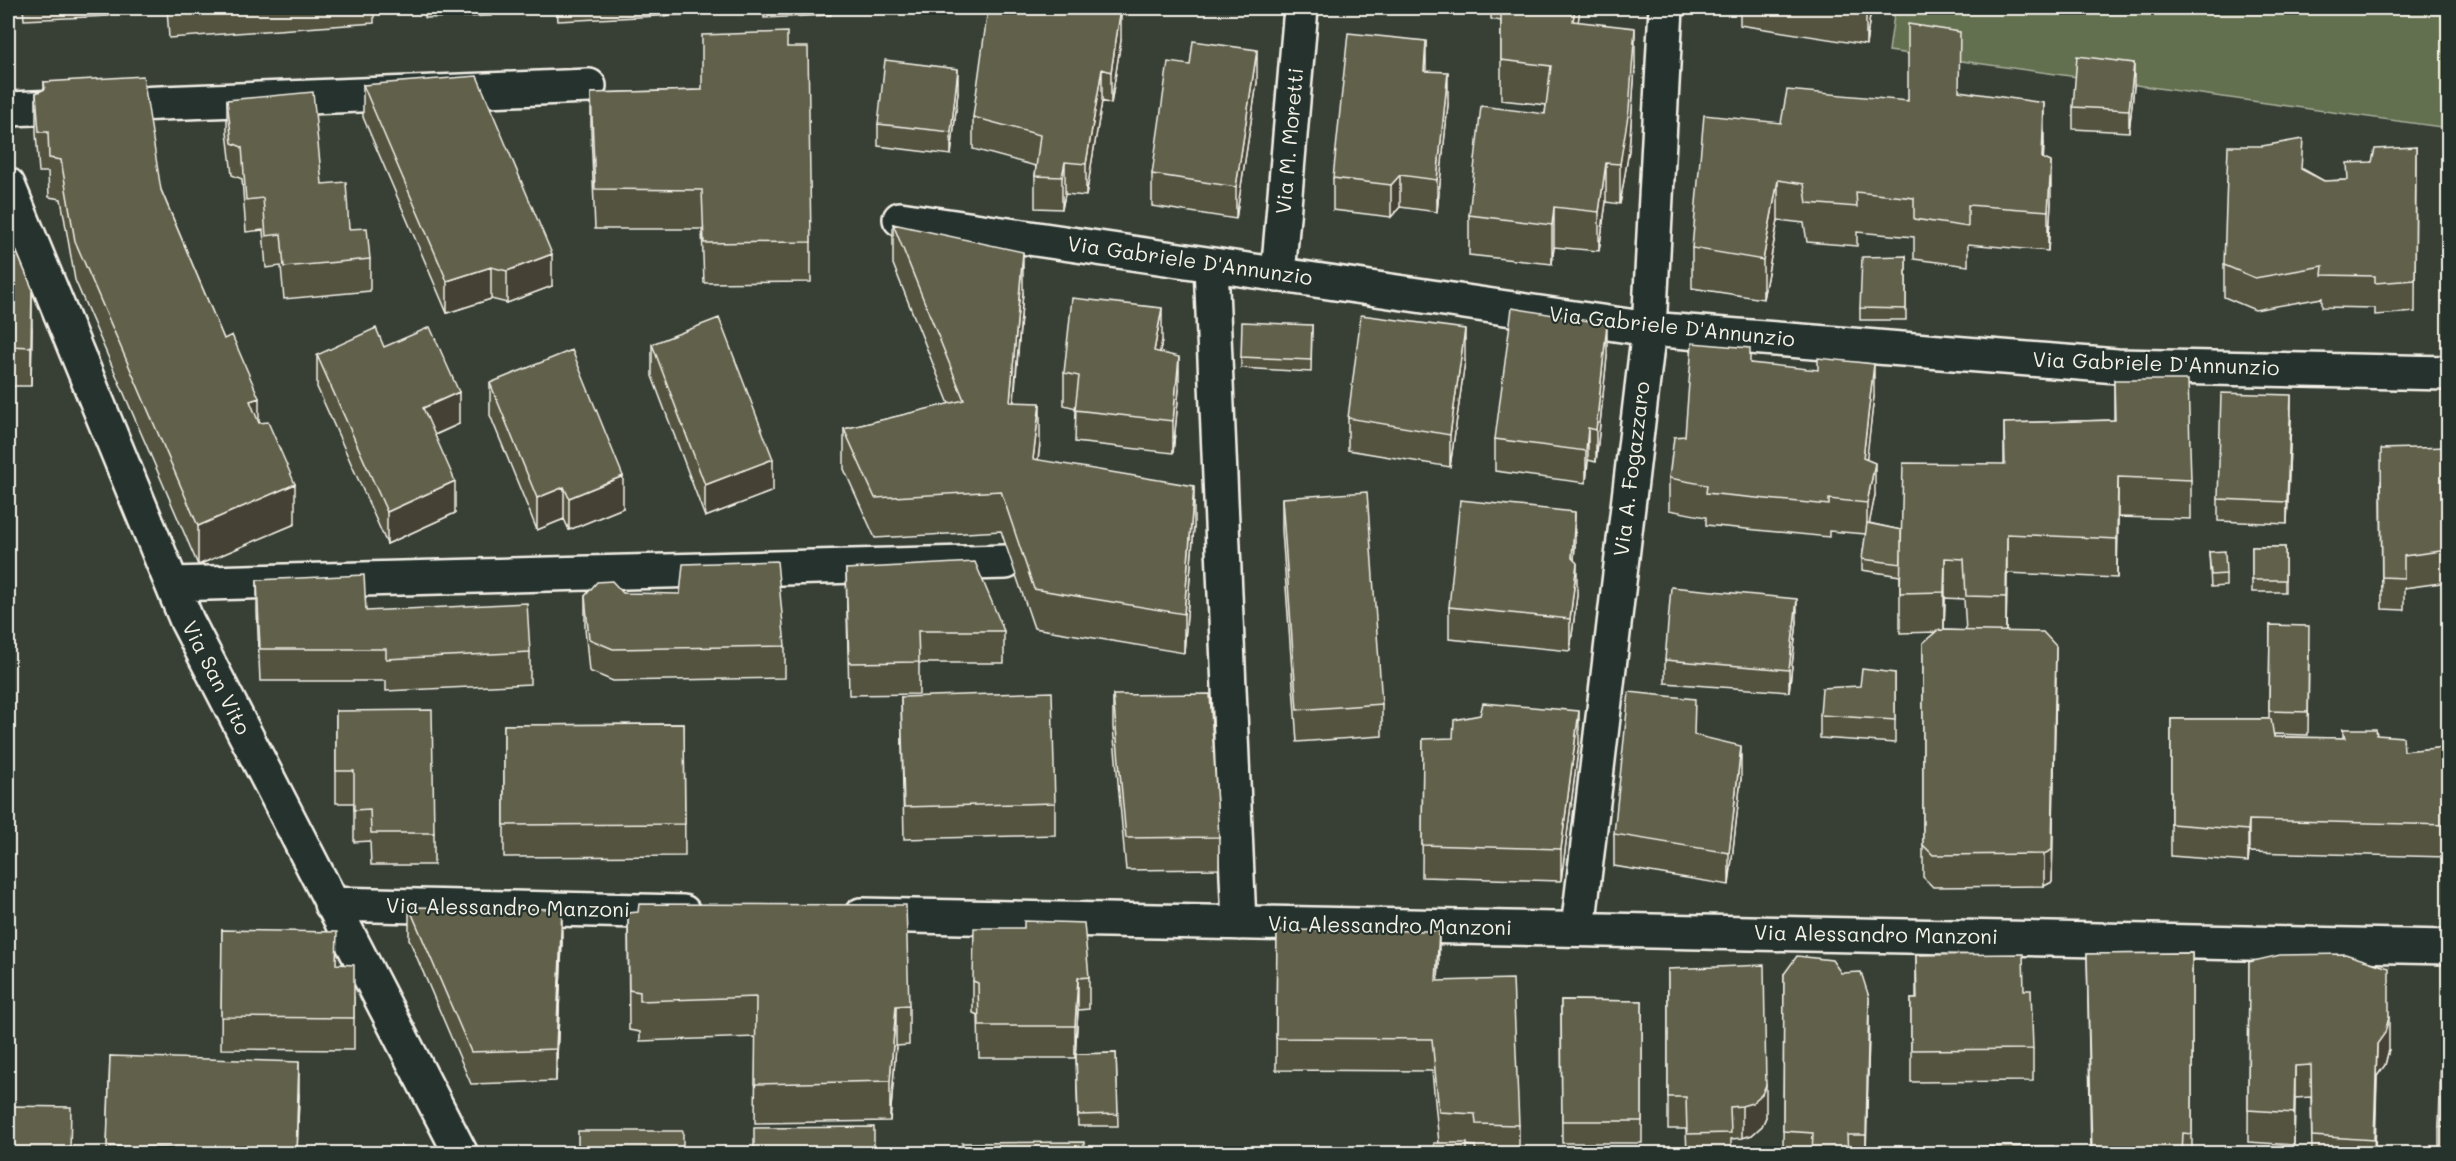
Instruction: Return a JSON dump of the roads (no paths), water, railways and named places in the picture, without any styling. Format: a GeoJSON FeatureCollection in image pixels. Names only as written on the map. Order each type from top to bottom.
{"type":"FeatureCollection","features":[{"type":"Feature","properties":{"kind":"street","name":"Via M. Moretti"},"geometry":{"type":"LineString","coordinates":[[1278,274],[1301,8]]}},
{"type":"Feature","properties":{"kind":"street","name":"Via A. Fogazzaro"},"geometry":{"type":"LineString","coordinates":[[1578,929],[1649,329],[1666,8]]}},
{"type":"Feature","properties":{"kind":"street"},"geometry":{"type":"LineString","coordinates":[[8,109],[589,86]]}},
{"type":"Feature","properties":{"kind":"street","name":"Via San Vito"},"geometry":{"type":"LineString","coordinates":[[8,185],[187,621],[461,1154]]}},
{"type":"Feature","properties":{"kind":"street","name":"Via Gabriele D'Annunzio"},"geometry":{"type":"LineString","coordinates":[[900,219],[1649,329],[2116,366],[2448,373]]}},
{"type":"Feature","properties":{"kind":"street"},"geometry":{"type":"LineString","coordinates":[[1210,265],[1239,923]]}},
{"type":"Feature","properties":{"kind":"street"},"geometry":{"type":"LineString","coordinates":[[172,584],[1006,562]]}},
{"type":"Feature","properties":{"kind":"street","name":"Via Alessandro Manzoni"},"geometry":{"type":"LineString","coordinates":[[331,904],[714,912]]}},
{"type":"Feature","properties":{"kind":"street","name":"Via Alessandro Manzoni"},"geometry":{"type":"LineString","coordinates":[[833,915],[2448,947]]}}]}
